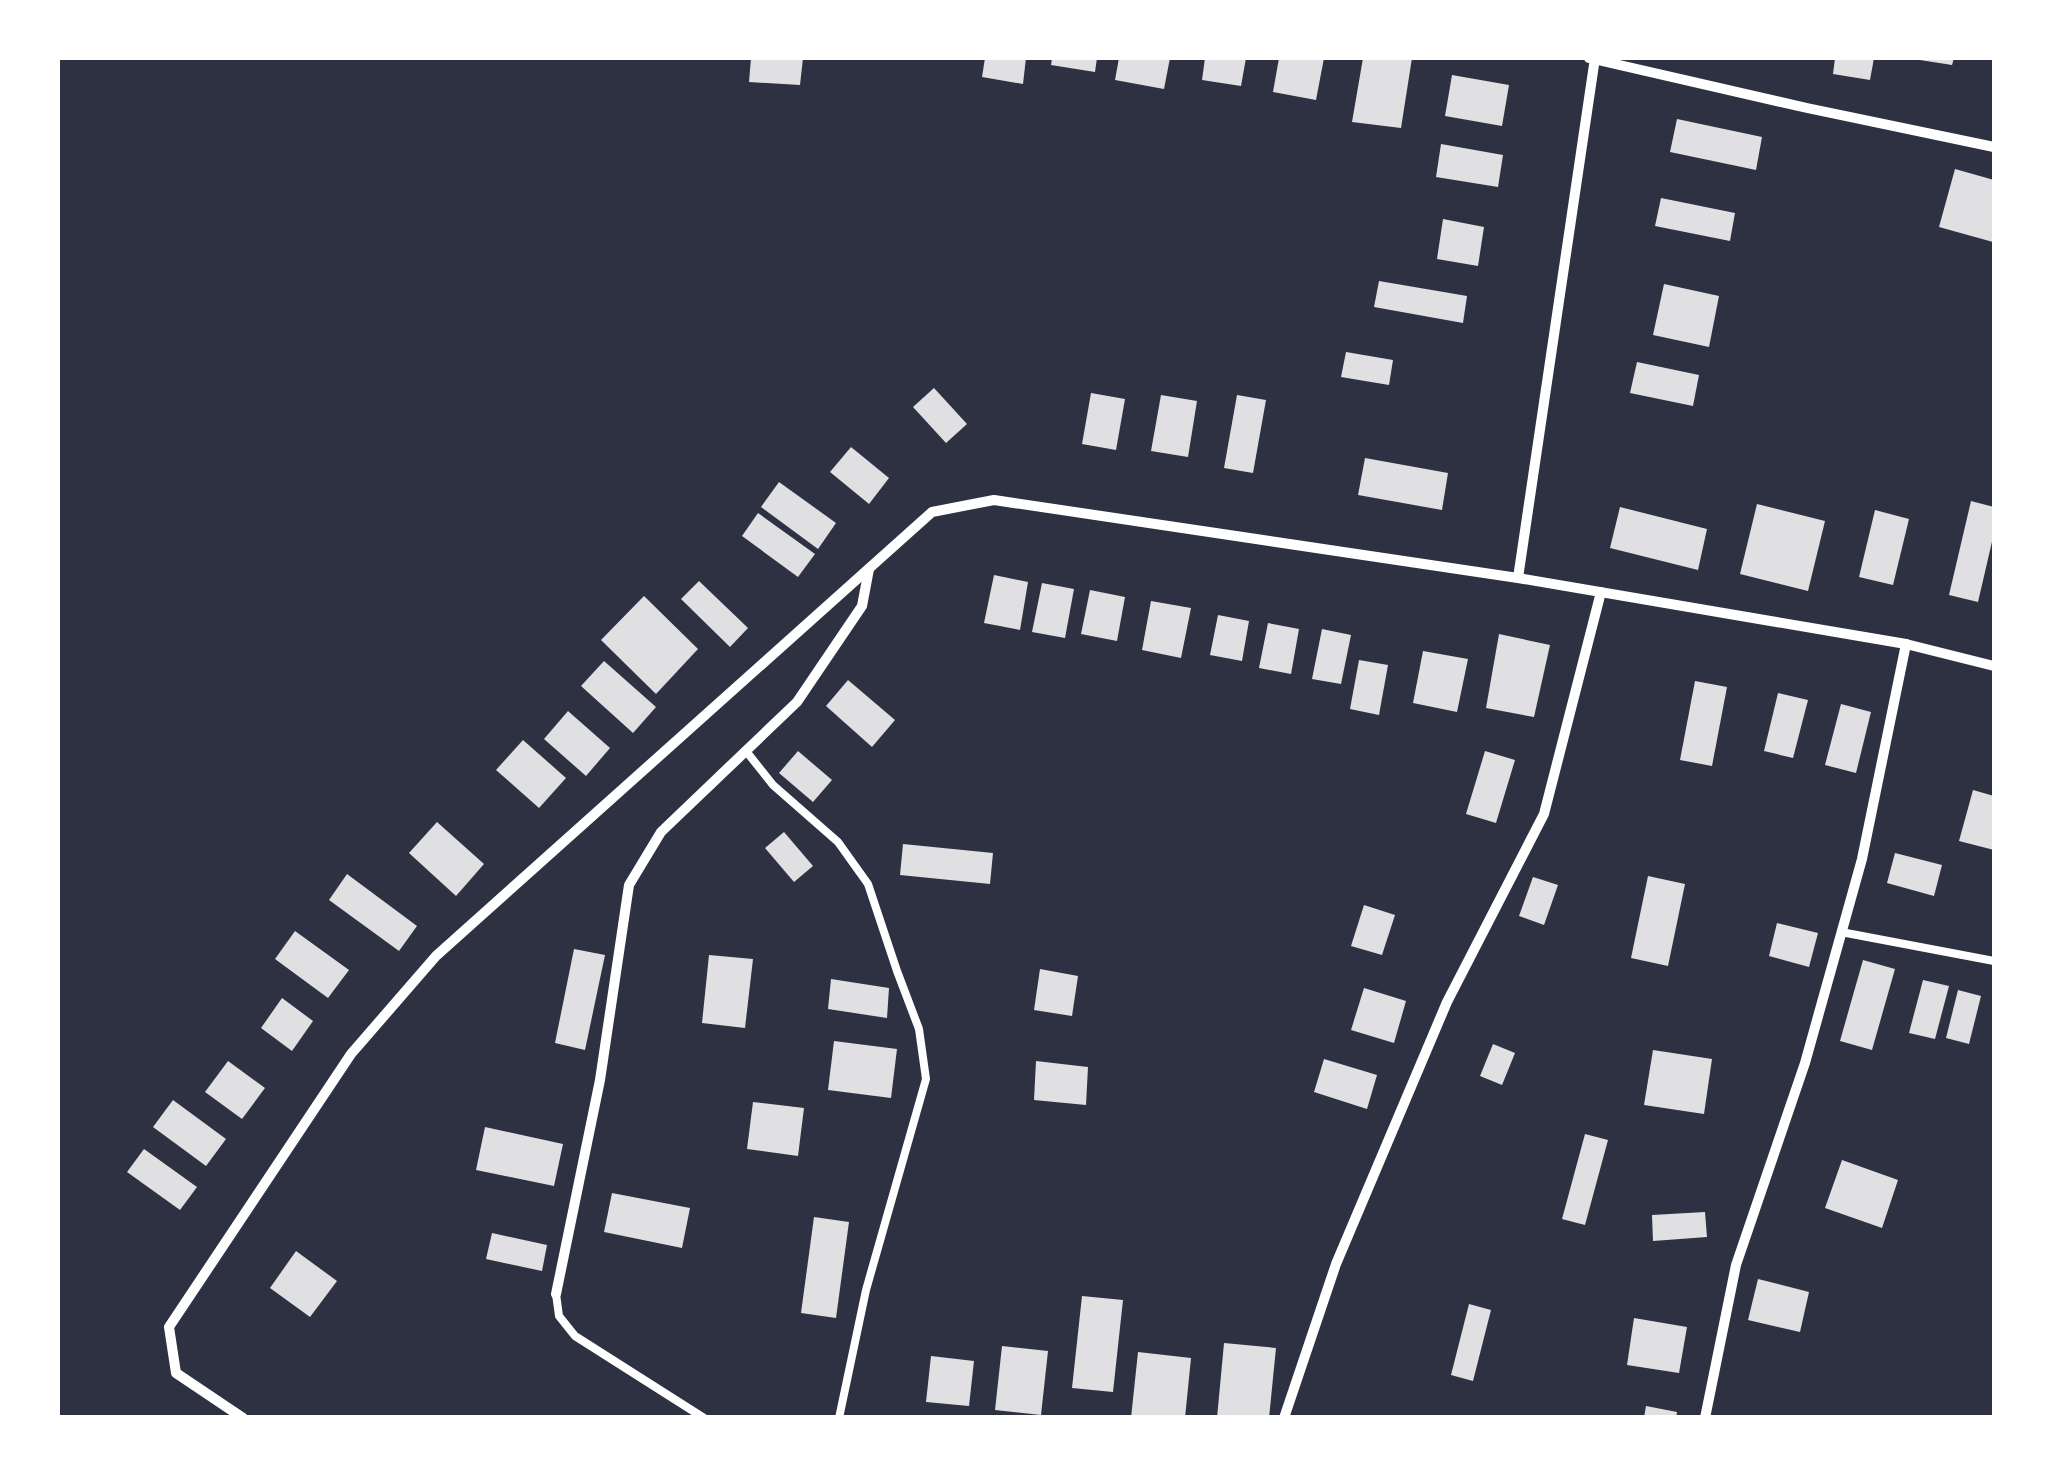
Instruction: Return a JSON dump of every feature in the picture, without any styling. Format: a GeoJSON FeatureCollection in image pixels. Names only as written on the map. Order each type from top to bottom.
{"type":"FeatureCollection","features":[{"type":"Feature","properties":{"kind":"street"},"geometry":{"type":"LineString","coordinates":[[1518,578],[1592,58],[1994,147]]}},
{"type":"Feature","properties":{"kind":"street"},"geometry":{"type":"LineString","coordinates":[[244,1418],[176,1373],[170,1327],[351,1054],[436,956],[932,512],[994,500],[1518,578],[1906,644],[1994,666]]}},
{"type":"Feature","properties":{"kind":"street"},"geometry":{"type":"LineString","coordinates":[[556,1294],[600,1080],[629,885],[661,832],[797,702],[862,606],[869,568]]}},
{"type":"Feature","properties":{"kind":"street"},"geometry":{"type":"LineString","coordinates":[[1284,1418],[1336,1264],[1447,1002],[1544,814],[1601,592]]}},
{"type":"Feature","properties":{"kind":"street"},"geometry":{"type":"LineString","coordinates":[[1704,1418],[1736,1265],[1804,1064],[1862,859],[1906,644]]}},
{"type":"Feature","properties":{"kind":"lane"},"geometry":{"type":"LineString","coordinates":[[746,751],[773,785],[838,842],[868,884],[919,1029],[924,1063],[926,1080],[866,1290],[839,1418]]}},
{"type":"Feature","properties":{"kind":"lane"},"geometry":{"type":"LineString","coordinates":[[1842,932],[1994,961]]}},
{"type":"Feature","properties":{"kind":"lane"},"geometry":{"type":"LineString","coordinates":[[556,1294],[560,1316],[574,1336],[704,1418]]}},
{"type":"Feature","properties":{"kind":"building"},"geometry":{"type":"Polygon","coordinates":[[[751,58],[803,58],[800,85],[749,82],[751,58]]]}},
{"type":"Feature","properties":{"kind":"building"},"geometry":{"type":"Polygon","coordinates":[[[985,58],[1026,58],[1023,84],[982,77],[985,58]]]}},
{"type":"Feature","properties":{"kind":"building"},"geometry":{"type":"Polygon","coordinates":[[[1052,58],[1097,58],[1095,72],[1051,65],[1052,58]]]}},
{"type":"Feature","properties":{"kind":"building"},"geometry":{"type":"Polygon","coordinates":[[[1119,58],[1170,58],[1164,89],[1115,80],[1119,58]]]}},
{"type":"Feature","properties":{"kind":"building"},"geometry":{"type":"Polygon","coordinates":[[[1205,58],[1246,58],[1241,86],[1202,80],[1205,58]]]}},
{"type":"Feature","properties":{"kind":"building"},"geometry":{"type":"Polygon","coordinates":[[[1279,58],[1324,58],[1316,100],[1273,92],[1279,58]]]}},
{"type":"Feature","properties":{"kind":"building"},"geometry":{"type":"Polygon","coordinates":[[[1363,58],[1412,58],[1401,128],[1352,122],[1363,58]]]}},
{"type":"Feature","properties":{"kind":"building"},"geometry":{"type":"Polygon","coordinates":[[[1835,58],[1874,58],[1870,80],[1833,74],[1835,58]]]}},
{"type":"Feature","properties":{"kind":"building"},"geometry":{"type":"Polygon","coordinates":[[[1921,58],[1954,58],[1952,65],[1921,58]]]}},
{"type":"Feature","properties":{"kind":"building"},"geometry":{"type":"Polygon","coordinates":[[[1452,75],[1509,85],[1502,126],[1445,116],[1452,75]]]}},
{"type":"Feature","properties":{"kind":"building"},"geometry":{"type":"Polygon","coordinates":[[[1677,119],[1762,137],[1756,170],[1670,152],[1677,119]]]}},
{"type":"Feature","properties":{"kind":"building"},"geometry":{"type":"Polygon","coordinates":[[[1441,144],[1503,155],[1498,187],[1436,177],[1441,144]]]}},
{"type":"Feature","properties":{"kind":"building"},"geometry":{"type":"Polygon","coordinates":[[[1955,169],[1994,180],[1993,242],[1939,227],[1955,169]]]}},
{"type":"Feature","properties":{"kind":"building"},"geometry":{"type":"Polygon","coordinates":[[[1661,198],[1735,213],[1730,241],[1655,226],[1661,198]]]}},
{"type":"Feature","properties":{"kind":"building"},"geometry":{"type":"Polygon","coordinates":[[[1443,219],[1484,227],[1478,266],[1437,259],[1443,219]]]}},
{"type":"Feature","properties":{"kind":"building"},"geometry":{"type":"Polygon","coordinates":[[[1379,281],[1467,296],[1463,323],[1374,307],[1379,281]]]}},
{"type":"Feature","properties":{"kind":"building"},"geometry":{"type":"Polygon","coordinates":[[[1664,284],[1719,296],[1709,347],[1653,335],[1664,284]]]}},
{"type":"Feature","properties":{"kind":"building"},"geometry":{"type":"Polygon","coordinates":[[[1346,352],[1393,360],[1389,385],[1341,377],[1346,352]]]}},
{"type":"Feature","properties":{"kind":"building"},"geometry":{"type":"Polygon","coordinates":[[[1637,362],[1699,375],[1693,406],[1630,393],[1637,362]]]}},
{"type":"Feature","properties":{"kind":"building"},"geometry":{"type":"Polygon","coordinates":[[[934,388],[967,424],[946,443],[913,407],[934,388]]]}},
{"type":"Feature","properties":{"kind":"building"},"geometry":{"type":"Polygon","coordinates":[[[1091,393],[1125,399],[1116,450],[1082,444],[1091,393]]]}},
{"type":"Feature","properties":{"kind":"building"},"geometry":{"type":"Polygon","coordinates":[[[1161,395],[1197,401],[1188,457],[1151,451],[1161,395]]]}},
{"type":"Feature","properties":{"kind":"building"},"geometry":{"type":"Polygon","coordinates":[[[1237,395],[1266,400],[1253,473],[1224,468],[1237,395]]]}},
{"type":"Feature","properties":{"kind":"building"},"geometry":{"type":"Polygon","coordinates":[[[851,447],[889,478],[869,504],[830,472],[851,447]]]}},
{"type":"Feature","properties":{"kind":"building"},"geometry":{"type":"Polygon","coordinates":[[[1365,458],[1448,473],[1442,510],[1358,495],[1365,458]]]}},
{"type":"Feature","properties":{"kind":"building"},"geometry":{"type":"Polygon","coordinates":[[[779,482],[836,523],[818,549],[761,507],[779,482]]]}},
{"type":"Feature","properties":{"kind":"building"},"geometry":{"type":"Polygon","coordinates":[[[1971,501],[1994,507],[1994,533],[1978,602],[1949,595],[1971,501]]]}},
{"type":"Feature","properties":{"kind":"building"},"geometry":{"type":"Polygon","coordinates":[[[1757,504],[1825,521],[1808,591],[1740,574],[1757,504]]]}},
{"type":"Feature","properties":{"kind":"building"},"geometry":{"type":"Polygon","coordinates":[[[1620,507],[1707,529],[1698,570],[1610,548],[1620,507]]]}},
{"type":"Feature","properties":{"kind":"building"},"geometry":{"type":"Polygon","coordinates":[[[1875,510],[1909,519],[1893,585],[1859,577],[1875,510]]]}},
{"type":"Feature","properties":{"kind":"building"},"geometry":{"type":"Polygon","coordinates":[[[758,513],[815,554],[798,577],[742,536],[758,513]]]}},
{"type":"Feature","properties":{"kind":"building"},"geometry":{"type":"Polygon","coordinates":[[[994,575],[1028,582],[1020,630],[984,623],[994,575]]]}},
{"type":"Feature","properties":{"kind":"building"},"geometry":{"type":"Polygon","coordinates":[[[699,581],[748,628],[730,647],[681,599],[699,581]]]}},
{"type":"Feature","properties":{"kind":"building"},"geometry":{"type":"Polygon","coordinates":[[[1042,583],[1074,589],[1065,638],[1032,632],[1042,583]]]}},
{"type":"Feature","properties":{"kind":"building"},"geometry":{"type":"Polygon","coordinates":[[[1090,590],[1125,597],[1117,641],[1081,634],[1090,590]]]}},
{"type":"Feature","properties":{"kind":"building"},"geometry":{"type":"Polygon","coordinates":[[[644,596],[698,649],[656,694],[601,640],[644,596]]]}},
{"type":"Feature","properties":{"kind":"building"},"geometry":{"type":"Polygon","coordinates":[[[1151,601],[1191,608],[1181,658],[1142,650],[1151,601]]]}},
{"type":"Feature","properties":{"kind":"building"},"geometry":{"type":"Polygon","coordinates":[[[1218,615],[1249,621],[1242,661],[1210,655],[1218,615]]]}},
{"type":"Feature","properties":{"kind":"building"},"geometry":{"type":"Polygon","coordinates":[[[1268,623],[1299,629],[1291,674],[1259,668],[1268,623]]]}},
{"type":"Feature","properties":{"kind":"building"},"geometry":{"type":"Polygon","coordinates":[[[1322,629],[1351,635],[1341,684],[1312,679],[1322,629]]]}},
{"type":"Feature","properties":{"kind":"building"},"geometry":{"type":"Polygon","coordinates":[[[1499,634],[1550,645],[1534,717],[1486,708],[1499,634]]]}},
{"type":"Feature","properties":{"kind":"building"},"geometry":{"type":"Polygon","coordinates":[[[1423,651],[1468,659],[1457,712],[1413,703],[1423,651]]]}},
{"type":"Feature","properties":{"kind":"building"},"geometry":{"type":"Polygon","coordinates":[[[1359,660],[1388,665],[1379,715],[1350,709],[1359,660]]]}},
{"type":"Feature","properties":{"kind":"building"},"geometry":{"type":"Polygon","coordinates":[[[604,661],[656,707],[633,733],[581,686],[604,661]]]}},
{"type":"Feature","properties":{"kind":"building"},"geometry":{"type":"Polygon","coordinates":[[[848,680],[895,720],[872,747],[826,706],[848,680]]]}},
{"type":"Feature","properties":{"kind":"building"},"geometry":{"type":"Polygon","coordinates":[[[1695,681],[1727,687],[1712,766],[1680,760],[1695,681]]]}},
{"type":"Feature","properties":{"kind":"building"},"geometry":{"type":"Polygon","coordinates":[[[1778,693],[1808,700],[1793,758],[1764,751],[1778,693]]]}},
{"type":"Feature","properties":{"kind":"building"},"geometry":{"type":"Polygon","coordinates":[[[1841,704],[1871,712],[1856,773],[1825,765],[1841,704]]]}},
{"type":"Feature","properties":{"kind":"building"},"geometry":{"type":"Polygon","coordinates":[[[568,711],[610,748],[586,776],[544,739],[568,711]]]}},
{"type":"Feature","properties":{"kind":"building"},"geometry":{"type":"Polygon","coordinates":[[[523,740],[566,778],[539,808],[496,770],[523,740]]]}},
{"type":"Feature","properties":{"kind":"building"},"geometry":{"type":"Polygon","coordinates":[[[798,751],[832,780],[813,802],[779,773],[798,751]]]}},
{"type":"Feature","properties":{"kind":"building"},"geometry":{"type":"Polygon","coordinates":[[[1485,751],[1515,760],[1496,823],[1466,814],[1485,751]]]}},
{"type":"Feature","properties":{"kind":"building"},"geometry":{"type":"Polygon","coordinates":[[[1973,790],[1994,796],[1994,850],[1959,841],[1973,790]]]}},
{"type":"Feature","properties":{"kind":"building"},"geometry":{"type":"Polygon","coordinates":[[[437,822],[484,864],[456,896],[409,853],[437,822]]]}},
{"type":"Feature","properties":{"kind":"building"},"geometry":{"type":"Polygon","coordinates":[[[784,832],[813,866],[794,882],[765,848],[784,832]]]}},
{"type":"Feature","properties":{"kind":"building"},"geometry":{"type":"Polygon","coordinates":[[[903,844],[993,853],[990,884],[900,875],[903,844]]]}},
{"type":"Feature","properties":{"kind":"building"},"geometry":{"type":"Polygon","coordinates":[[[1895,853],[1942,865],[1934,896],[1887,883],[1895,853]]]}},
{"type":"Feature","properties":{"kind":"building"},"geometry":{"type":"Polygon","coordinates":[[[347,874],[417,926],[399,951],[329,900],[347,874]]]}},
{"type":"Feature","properties":{"kind":"building"},"geometry":{"type":"Polygon","coordinates":[[[1648,876],[1685,884],[1668,966],[1631,958],[1648,876]]]}},
{"type":"Feature","properties":{"kind":"building"},"geometry":{"type":"Polygon","coordinates":[[[1533,877],[1558,885],[1544,925],[1519,916],[1533,877]]]}},
{"type":"Feature","properties":{"kind":"building"},"geometry":{"type":"Polygon","coordinates":[[[1364,905],[1395,915],[1382,955],[1351,946],[1364,905]]]}},
{"type":"Feature","properties":{"kind":"building"},"geometry":{"type":"Polygon","coordinates":[[[1777,923],[1818,933],[1809,967],[1769,956],[1777,923]]]}},
{"type":"Feature","properties":{"kind":"building"},"geometry":{"type":"Polygon","coordinates":[[[295,931],[349,970],[328,998],[275,959],[295,931]]]}},
{"type":"Feature","properties":{"kind":"building"},"geometry":{"type":"Polygon","coordinates":[[[574,949],[605,955],[585,1050],[555,1043],[574,949]]]}},
{"type":"Feature","properties":{"kind":"building"},"geometry":{"type":"Polygon","coordinates":[[[709,955],[753,959],[745,1028],[702,1023],[709,955]]]}},
{"type":"Feature","properties":{"kind":"building"},"geometry":{"type":"Polygon","coordinates":[[[1863,960],[1895,969],[1872,1050],[1840,1041],[1863,960]]]}},
{"type":"Feature","properties":{"kind":"building"},"geometry":{"type":"Polygon","coordinates":[[[1040,969],[1078,976],[1072,1016],[1034,1010],[1040,969]]]}},
{"type":"Feature","properties":{"kind":"building"},"geometry":{"type":"Polygon","coordinates":[[[831,979],[889,988],[887,1018],[828,1009],[831,979]]]}},
{"type":"Feature","properties":{"kind":"building"},"geometry":{"type":"Polygon","coordinates":[[[1923,980],[1949,986],[1935,1039],[1909,1033],[1923,980]]]}},
{"type":"Feature","properties":{"kind":"building"},"geometry":{"type":"Polygon","coordinates":[[[1364,988],[1406,1001],[1394,1043],[1351,1030],[1364,988]]]}},
{"type":"Feature","properties":{"kind":"building"},"geometry":{"type":"Polygon","coordinates":[[[1958,990],[1981,996],[1969,1044],[1946,1038],[1958,990]]]}},
{"type":"Feature","properties":{"kind":"building"},"geometry":{"type":"Polygon","coordinates":[[[282,998],[313,1021],[292,1051],[261,1028],[282,998]]]}},
{"type":"Feature","properties":{"kind":"building"},"geometry":{"type":"Polygon","coordinates":[[[834,1041],[897,1049],[891,1098],[828,1090],[834,1041]]]}},
{"type":"Feature","properties":{"kind":"building"},"geometry":{"type":"Polygon","coordinates":[[[1493,1044],[1515,1053],[1502,1085],[1480,1076],[1493,1044]]]}},
{"type":"Feature","properties":{"kind":"building"},"geometry":{"type":"Polygon","coordinates":[[[1653,1050],[1712,1059],[1704,1114],[1644,1105],[1653,1050]]]}},
{"type":"Feature","properties":{"kind":"building"},"geometry":{"type":"Polygon","coordinates":[[[1324,1059],[1377,1075],[1367,1109],[1314,1092],[1324,1059]]]}},
{"type":"Feature","properties":{"kind":"building"},"geometry":{"type":"Polygon","coordinates":[[[228,1061],[265,1088],[242,1119],[205,1092],[228,1061]]]}},
{"type":"Feature","properties":{"kind":"building"},"geometry":{"type":"Polygon","coordinates":[[[1036,1061],[1088,1067],[1086,1105],[1034,1100],[1036,1061]]]}},
{"type":"Feature","properties":{"kind":"building"},"geometry":{"type":"Polygon","coordinates":[[[173,1100],[226,1139],[206,1166],[153,1127],[173,1100]]]}},
{"type":"Feature","properties":{"kind":"building"},"geometry":{"type":"Polygon","coordinates":[[[753,1102],[804,1108],[798,1156],[747,1149],[753,1102]]]}},
{"type":"Feature","properties":{"kind":"building"},"geometry":{"type":"Polygon","coordinates":[[[485,1127],[563,1144],[554,1186],[476,1170],[485,1127]]]}},
{"type":"Feature","properties":{"kind":"building"},"geometry":{"type":"Polygon","coordinates":[[[1585,1134],[1608,1140],[1585,1225],[1562,1219],[1585,1134]]]}},
{"type":"Feature","properties":{"kind":"building"},"geometry":{"type":"Polygon","coordinates":[[[144,1149],[197,1187],[180,1210],[127,1172],[144,1149]]]}},
{"type":"Feature","properties":{"kind":"building"},"geometry":{"type":"Polygon","coordinates":[[[1842,1160],[1898,1180],[1882,1228],[1825,1208],[1842,1160]]]}},
{"type":"Feature","properties":{"kind":"building"},"geometry":{"type":"Polygon","coordinates":[[[612,1193],[690,1208],[682,1248],[604,1232],[612,1193]]]}},
{"type":"Feature","properties":{"kind":"building"},"geometry":{"type":"Polygon","coordinates":[[[1705,1212],[1707,1237],[1653,1241],[1652,1215],[1705,1212]]]}},
{"type":"Feature","properties":{"kind":"building"},"geometry":{"type":"Polygon","coordinates":[[[814,1217],[849,1222],[836,1318],[801,1313],[814,1217]]]}},
{"type":"Feature","properties":{"kind":"building"},"geometry":{"type":"Polygon","coordinates":[[[492,1233],[547,1245],[542,1271],[486,1259],[492,1233]]]}},
{"type":"Feature","properties":{"kind":"building"},"geometry":{"type":"Polygon","coordinates":[[[296,1251],[337,1281],[310,1317],[270,1288],[296,1251]]]}},
{"type":"Feature","properties":{"kind":"building"},"geometry":{"type":"Polygon","coordinates":[[[1758,1279],[1809,1292],[1800,1332],[1748,1320],[1758,1279]]]}},
{"type":"Feature","properties":{"kind":"building"},"geometry":{"type":"Polygon","coordinates":[[[1082,1296],[1123,1300],[1113,1392],[1072,1388],[1082,1296]]]}},
{"type":"Feature","properties":{"kind":"building"},"geometry":{"type":"Polygon","coordinates":[[[1469,1304],[1491,1310],[1473,1381],[1451,1375],[1469,1304]]]}},
{"type":"Feature","properties":{"kind":"building"},"geometry":{"type":"Polygon","coordinates":[[[1634,1318],[1687,1327],[1679,1373],[1627,1365],[1634,1318]]]}},
{"type":"Feature","properties":{"kind":"building"},"geometry":{"type":"Polygon","coordinates":[[[1224,1343],[1276,1348],[1269,1418],[1217,1418],[1224,1343]]]}},
{"type":"Feature","properties":{"kind":"building"},"geometry":{"type":"Polygon","coordinates":[[[1002,1346],[1048,1351],[1041,1415],[995,1410],[1002,1346]]]}},
{"type":"Feature","properties":{"kind":"building"},"geometry":{"type":"Polygon","coordinates":[[[1138,1352],[1191,1358],[1185,1418],[1131,1418],[1138,1352]]]}},
{"type":"Feature","properties":{"kind":"building"},"geometry":{"type":"Polygon","coordinates":[[[931,1356],[974,1361],[969,1406],[926,1402],[931,1356]]]}},
{"type":"Feature","properties":{"kind":"building"},"geometry":{"type":"Polygon","coordinates":[[[1646,1406],[1677,1412],[1676,1418],[1644,1418],[1646,1406]]]}}]}
